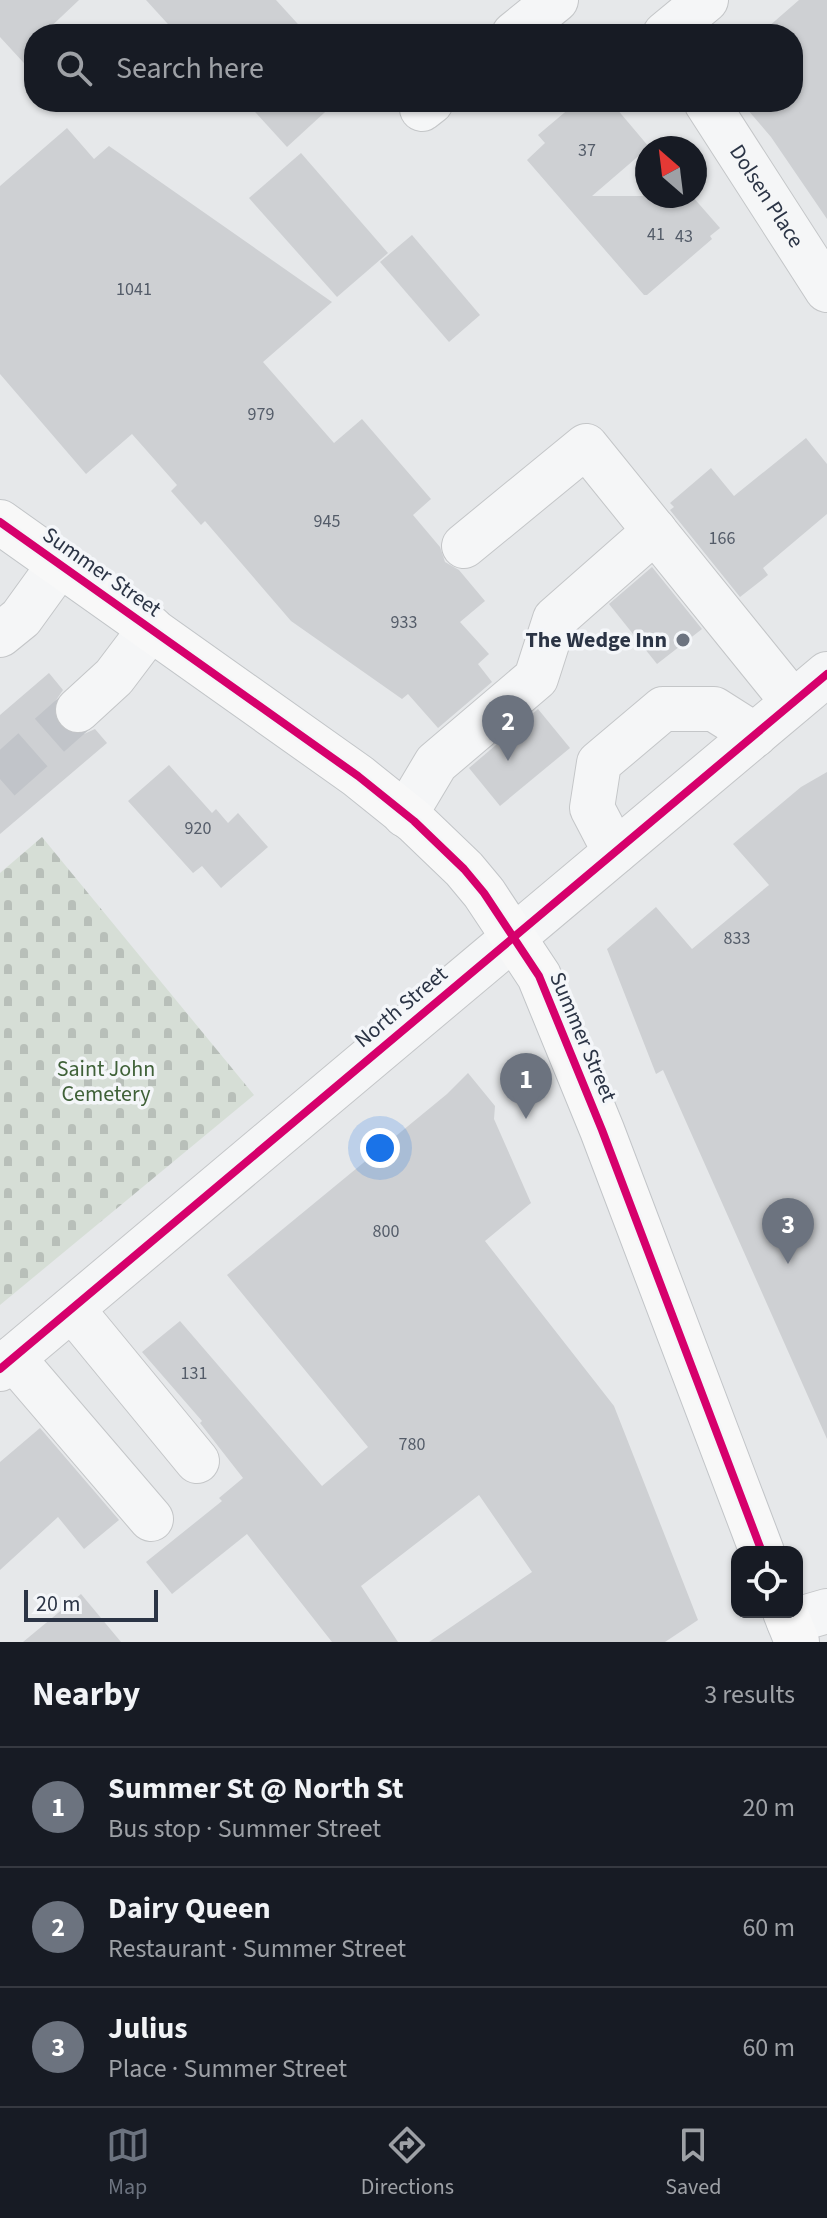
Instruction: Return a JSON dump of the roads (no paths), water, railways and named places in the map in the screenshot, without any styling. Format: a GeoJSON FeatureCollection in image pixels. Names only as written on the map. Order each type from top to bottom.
{"type":"FeatureCollection","features":[{"type":"Feature","properties":{"kind":"main road","name":"Summer Street"},"geometry":{"type":"LineString","coordinates":[[0,522],[358,776],[464,869],[484,893],[539,976],[591,1102],[760,1546]]}},
{"type":"Feature","properties":{"kind":"street"},"geometry":{"type":"LineString","coordinates":[[526,24],[556,0]]}},
{"type":"Feature","properties":{"kind":"street"},"geometry":{"type":"LineString","coordinates":[[677,24],[706,0]]}},
{"type":"Feature","properties":{"kind":"street","name":"Dolsen Place"},"geometry":{"type":"LineString","coordinates":[[712,112],[827,290]]}},
{"type":"Feature","properties":{"kind":"street"},"geometry":{"type":"LineString","coordinates":[[464,546],[586,446],[793,702]]}},
{"type":"Feature","properties":{"kind":"street"},"geometry":{"type":"LineString","coordinates":[[405,815],[436,763],[536,678],[555,619],[655,531]]}},
{"type":"Feature","properties":{"kind":"street"},"geometry":{"type":"LineString","coordinates":[[0,635],[21,618],[60,564]]}},
{"type":"Feature","properties":{"kind":"street"},"geometry":{"type":"LineString","coordinates":[[78,710],[114,677],[151,628]]}},
{"type":"Feature","properties":{"kind":"street","name":"North Street"},"geometry":{"type":"LineString","coordinates":[[6,1364],[827,674]]}},
{"type":"Feature","properties":{"kind":"street"},"geometry":{"type":"LineString","coordinates":[[615,852],[592,808],[599,763],[663,709],[714,709],[755,735]]}},
{"type":"Feature","properties":{"kind":"street"},"geometry":{"type":"LineString","coordinates":[[72,1309],[197,1461]]}},
{"type":"Feature","properties":{"kind":"street"},"geometry":{"type":"LineString","coordinates":[[6,1364],[151,1519]]}},
{"type":"Feature","properties":{"kind":"tunnel"},"geometry":{"type":"LineString","coordinates":[[0,779],[78,710]]}},
{"type":"Feature","properties":{"kind":"place","name":"The Wedge Inn"},"geometry":{"type":"Point","coordinates":[683,640]}},
{"type":"Feature","properties":{"kind":"place","name":"Dairy Queen"},"geometry":{"type":"Point","coordinates":[508,761]}},
{"type":"Feature","properties":{"kind":"place","name":"Summer St @ North St"},"geometry":{"type":"Point","coordinates":[526,1119]}},
{"type":"Feature","properties":{"kind":"place","name":"Julius"},"geometry":{"type":"Point","coordinates":[788,1264]}},
{"type":"Feature","properties":{"kind":"park label","name":"Saint John Cemetery"},"geometry":{"type":"Point","coordinates":[106,1082]}}]}
